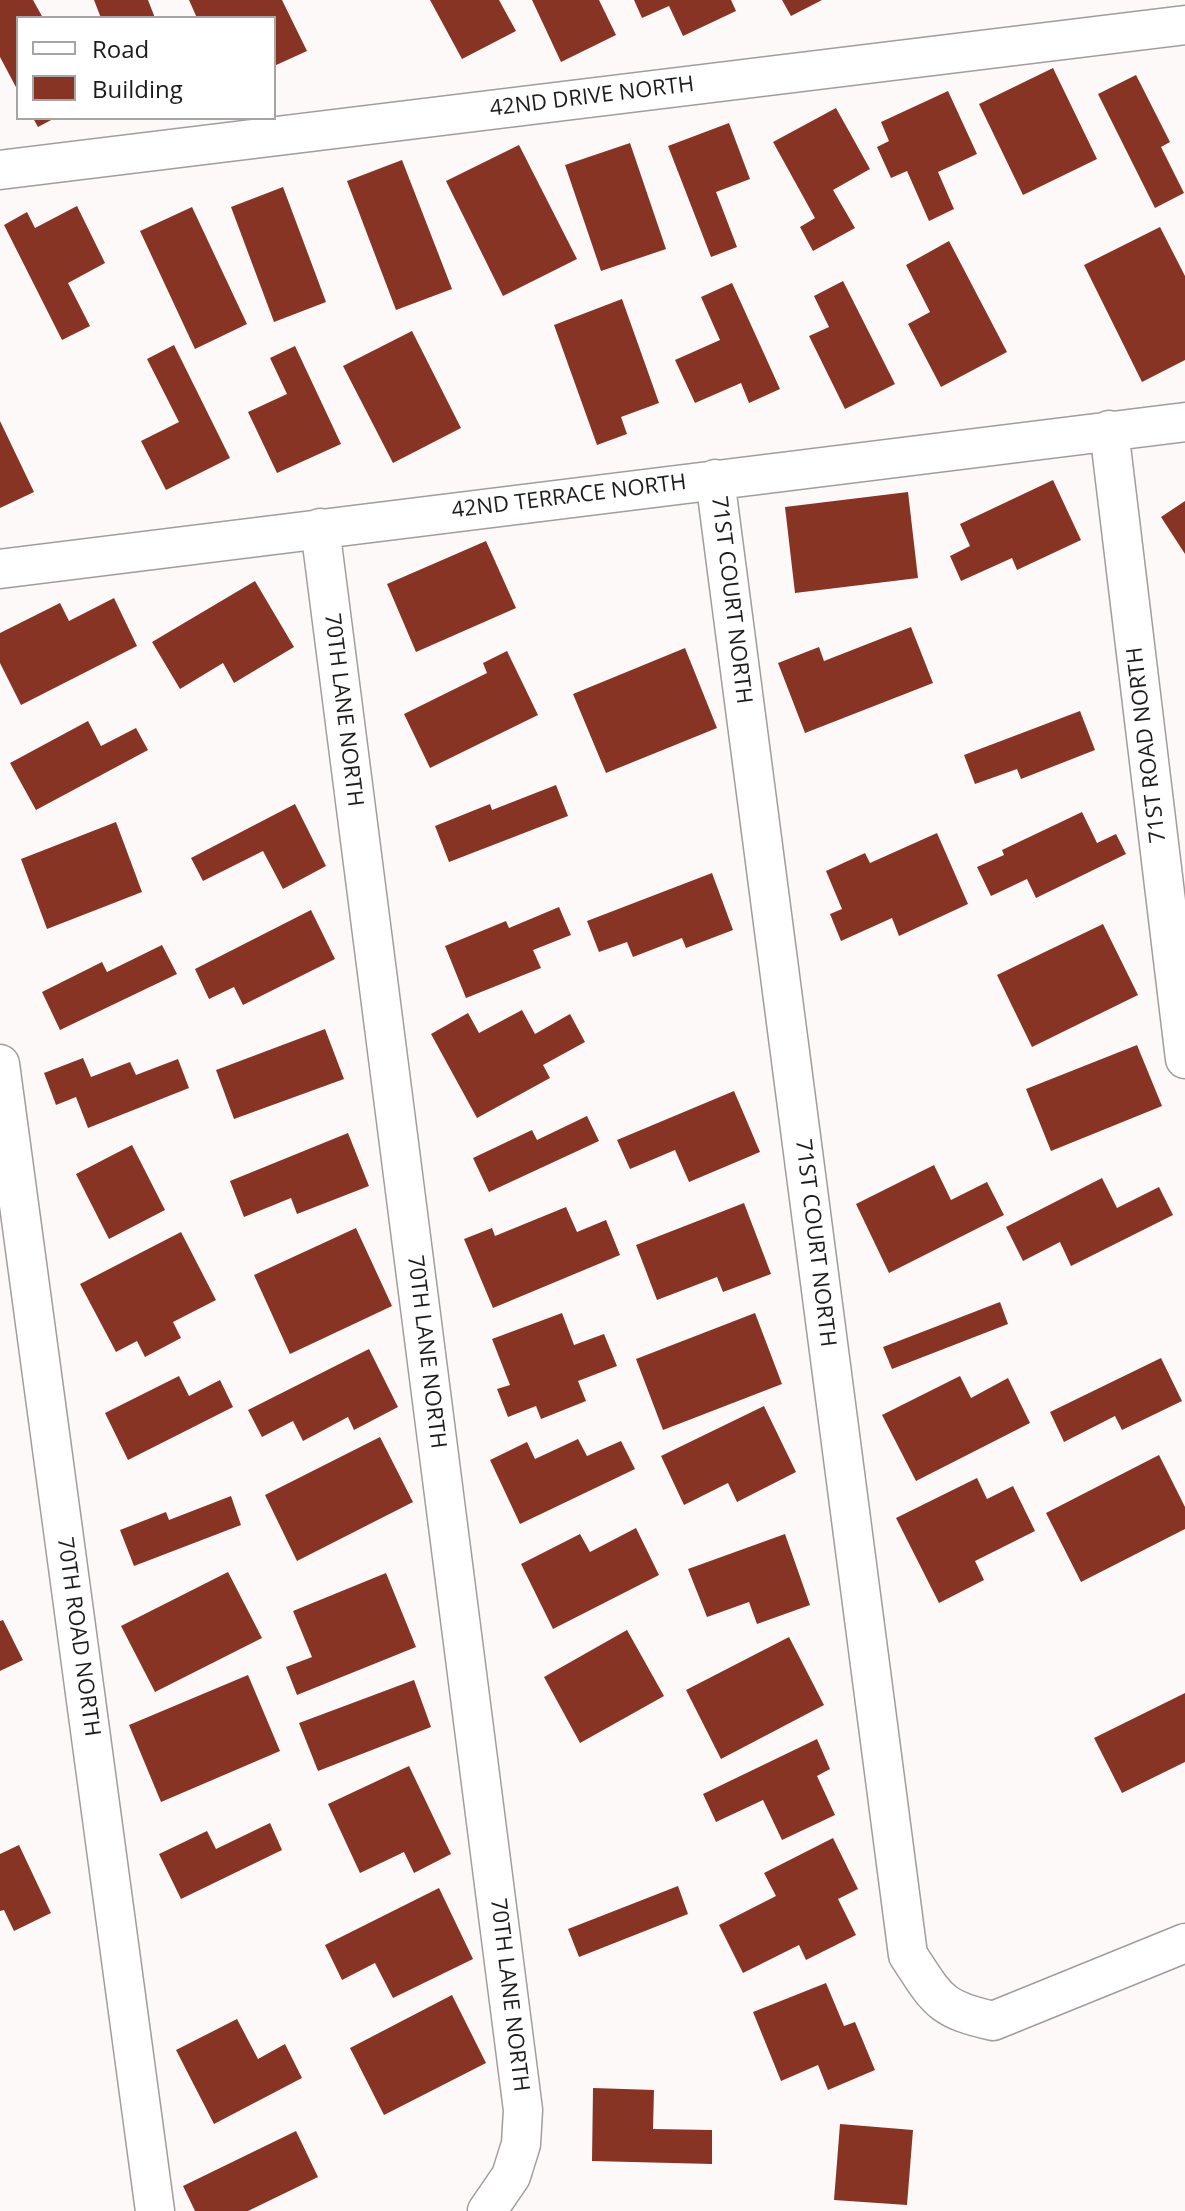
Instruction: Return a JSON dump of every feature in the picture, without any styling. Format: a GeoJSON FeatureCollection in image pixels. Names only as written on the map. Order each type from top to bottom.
{"type":"FeatureCollection","features":[{"type":"Feature","properties":{"kind":"street","name":"42ND DRIVE NORTH"},"geometry":{"type":"LineString","coordinates":[[0,170],[1185,25]]}},
{"type":"Feature","properties":{"kind":"street","name":"42ND TERRACE NORTH"},"geometry":{"type":"LineString","coordinates":[[0,569],[1185,422]]}},
{"type":"Feature","properties":{"kind":"street","name":"71ST ROAD NORTH"},"geometry":{"type":"LineString","coordinates":[[1109,430],[1185,1059]]}},
{"type":"Feature","properties":{"kind":"street","name":"71ST COURT NORTH"},"geometry":{"type":"LineString","coordinates":[[715,479],[908,1955],[936,1998],[962,2014],[993,2021],[1185,1943]]}},
{"type":"Feature","properties":{"kind":"street","name":"70TH LANE NORTH"},"geometry":{"type":"LineString","coordinates":[[320,528],[523,2110],[521,2144],[511,2176],[487,2211]]}},
{"type":"Feature","properties":{"kind":"street","name":"70TH ROAD NORTH"},"geometry":{"type":"LineString","coordinates":[[0,1064],[155,2211]]}},
{"type":"Feature","properties":{"kind":"building"},"geometry":{"type":"Polygon","coordinates":[[[0,0],[33,0],[42,16],[16,16],[16,87],[0,57],[0,0]]]}},
{"type":"Feature","properties":{"kind":"building"},"geometry":{"type":"Polygon","coordinates":[[[94,0],[148,0],[154,16],[100,16],[94,0]]]}},
{"type":"Feature","properties":{"kind":"building"},"geometry":{"type":"Polygon","coordinates":[[[189,0],[282,0],[307,51],[276,65],[276,16],[196,16],[189,0]]]}},
{"type":"Feature","properties":{"kind":"building"},"geometry":{"type":"Polygon","coordinates":[[[430,0],[499,0],[516,31],[462,59],[430,0]]]}},
{"type":"Feature","properties":{"kind":"building"},"geometry":{"type":"Polygon","coordinates":[[[532,0],[599,0],[616,35],[561,62],[532,0]]]}},
{"type":"Feature","properties":{"kind":"building"},"geometry":{"type":"Polygon","coordinates":[[[634,0],[731,0],[736,11],[683,36],[669,6],[642,18],[634,0]]]}},
{"type":"Feature","properties":{"kind":"building"},"geometry":{"type":"Polygon","coordinates":[[[782,0],[822,0],[791,16],[782,0]]]}},
{"type":"Feature","properties":{"kind":"building"},"geometry":{"type":"Polygon","coordinates":[[[1053,68],[1097,159],[1023,195],[979,104],[1053,68]]]}},
{"type":"Feature","properties":{"kind":"building"},"geometry":{"type":"Polygon","coordinates":[[[1136,75],[1170,142],[1161,147],[1184,193],[1155,208],[1098,94],[1136,75]]]}},
{"type":"Feature","properties":{"kind":"building"},"geometry":{"type":"Polygon","coordinates":[[[948,91],[977,154],[938,172],[954,209],[929,221],[907,171],[891,178],[877,147],[889,141],[881,122],[948,91]]]}},
{"type":"Feature","properties":{"kind":"building"},"geometry":{"type":"Polygon","coordinates":[[[836,108],[870,169],[833,190],[855,228],[813,251],[800,227],[815,218],[773,142],[836,108]]]}},
{"type":"Feature","properties":{"kind":"building"},"geometry":{"type":"Polygon","coordinates":[[[34,120],[51,120],[38,127],[34,120]]]}},
{"type":"Feature","properties":{"kind":"building"},"geometry":{"type":"Polygon","coordinates":[[[729,123],[750,179],[716,192],[737,247],[711,257],[668,146],[729,123]]]}},
{"type":"Feature","properties":{"kind":"building"},"geometry":{"type":"Polygon","coordinates":[[[630,143],[666,249],[601,271],[565,165],[630,143]]]}},
{"type":"Feature","properties":{"kind":"building"},"geometry":{"type":"Polygon","coordinates":[[[519,145],[577,259],[503,296],[446,181],[519,145]]]}},
{"type":"Feature","properties":{"kind":"building"},"geometry":{"type":"Polygon","coordinates":[[[402,160],[452,289],[396,310],[347,181],[402,160]]]}},
{"type":"Feature","properties":{"kind":"building"},"geometry":{"type":"Polygon","coordinates":[[[283,187],[326,302],[274,322],[231,207],[283,187]]]}},
{"type":"Feature","properties":{"kind":"building"},"geometry":{"type":"Polygon","coordinates":[[[77,206],[105,263],[68,283],[90,326],[62,340],[4,225],[27,212],[35,228],[77,206]]]}},
{"type":"Feature","properties":{"kind":"building"},"geometry":{"type":"Polygon","coordinates":[[[192,207],[247,324],[195,349],[140,231],[192,207]]]}},
{"type":"Feature","properties":{"kind":"building"},"geometry":{"type":"Polygon","coordinates":[[[1160,227],[1185,276],[1185,360],[1142,382],[1084,265],[1160,227]]]}},
{"type":"Feature","properties":{"kind":"building"},"geometry":{"type":"Polygon","coordinates":[[[949,241],[1007,352],[941,387],[908,324],[930,312],[906,265],[949,241]]]}},
{"type":"Feature","properties":{"kind":"building"},"geometry":{"type":"Polygon","coordinates":[[[843,281],[895,384],[845,409],[809,336],[829,327],[814,296],[843,281]]]}},
{"type":"Feature","properties":{"kind":"building"},"geometry":{"type":"Polygon","coordinates":[[[732,283],[780,389],[749,403],[741,383],[695,403],[675,360],[720,340],[701,297],[732,283]]]}},
{"type":"Feature","properties":{"kind":"building"},"geometry":{"type":"Polygon","coordinates":[[[622,299],[659,403],[621,417],[627,434],[597,445],[554,325],[622,299]]]}},
{"type":"Feature","properties":{"kind":"building"},"geometry":{"type":"Polygon","coordinates":[[[412,331],[461,428],[393,463],[343,366],[412,331]]]}},
{"type":"Feature","properties":{"kind":"building"},"geometry":{"type":"Polygon","coordinates":[[[174,345],[230,458],[166,490],[141,441],[179,422],[147,359],[174,345]]]}},
{"type":"Feature","properties":{"kind":"building"},"geometry":{"type":"Polygon","coordinates":[[[295,346],[341,444],[277,473],[248,412],[287,394],[270,358],[295,346]]]}},
{"type":"Feature","properties":{"kind":"building"},"geometry":{"type":"Polygon","coordinates":[[[0,421],[34,492],[0,508],[0,421]]]}},
{"type":"Feature","properties":{"kind":"building"},"geometry":{"type":"Polygon","coordinates":[[[1053,480],[1081,540],[1017,570],[1012,558],[961,581],[950,556],[970,546],[960,524],[1053,480]]]}},
{"type":"Feature","properties":{"kind":"building"},"geometry":{"type":"Polygon","coordinates":[[[908,492],[918,578],[795,593],[785,507],[908,492]]]}},
{"type":"Feature","properties":{"kind":"building"},"geometry":{"type":"Polygon","coordinates":[[[1185,501],[1185,554],[1161,517],[1185,501]]]}},
{"type":"Feature","properties":{"kind":"building"},"geometry":{"type":"Polygon","coordinates":[[[486,541],[516,608],[416,652],[387,584],[486,541]]]}},
{"type":"Feature","properties":{"kind":"building"},"geometry":{"type":"Polygon","coordinates":[[[255,581],[294,647],[234,683],[223,663],[180,689],[152,642],[255,581]]]}},
{"type":"Feature","properties":{"kind":"building"},"geometry":{"type":"Polygon","coordinates":[[[114,598],[137,646],[21,705],[0,663],[0,633],[60,603],[69,621],[114,598]]]}},
{"type":"Feature","properties":{"kind":"building"},"geometry":{"type":"Polygon","coordinates":[[[911,627],[933,683],[805,733],[778,663],[819,647],[824,661],[911,627]]]}},
{"type":"Feature","properties":{"kind":"building"},"geometry":{"type":"Polygon","coordinates":[[[685,648],[717,728],[606,773],[573,694],[685,648]]]}},
{"type":"Feature","properties":{"kind":"building"},"geometry":{"type":"Polygon","coordinates":[[[507,651],[538,715],[430,768],[404,714],[487,673],[483,663],[507,651]]]}},
{"type":"Feature","properties":{"kind":"building"},"geometry":{"type":"Polygon","coordinates":[[[1080,711],[1095,750],[1021,779],[1017,769],[975,784],[964,755],[1080,711]]]}},
{"type":"Feature","properties":{"kind":"building"},"geometry":{"type":"Polygon","coordinates":[[[88,721],[101,746],[136,728],[148,750],[36,810],[10,763],[88,721]]]}},
{"type":"Feature","properties":{"kind":"building"},"geometry":{"type":"Polygon","coordinates":[[[556,785],[568,816],[449,862],[435,826],[490,804],[492,810],[556,785]]]}},
{"type":"Feature","properties":{"kind":"building"},"geometry":{"type":"Polygon","coordinates":[[[295,804],[326,866],[283,889],[263,851],[203,881],[191,858],[295,804]]]}},
{"type":"Feature","properties":{"kind":"building"},"geometry":{"type":"Polygon","coordinates":[[[1082,812],[1097,843],[1116,834],[1126,854],[1036,898],[1027,879],[991,896],[977,867],[1004,855],[1002,850],[1082,812]]]}},
{"type":"Feature","properties":{"kind":"building"},"geometry":{"type":"Polygon","coordinates":[[[116,822],[142,892],[47,929],[21,859],[116,822]]]}},
{"type":"Feature","properties":{"kind":"building"},"geometry":{"type":"Polygon","coordinates":[[[937,833],[968,904],[899,936],[892,918],[841,941],[830,914],[842,909],[826,871],[865,853],[870,863],[937,833]]]}},
{"type":"Feature","properties":{"kind":"building"},"geometry":{"type":"Polygon","coordinates":[[[712,873],[733,930],[686,948],[682,938],[633,957],[627,942],[599,952],[587,921],[712,873]]]}},
{"type":"Feature","properties":{"kind":"building"},"geometry":{"type":"Polygon","coordinates":[[[559,907],[571,935],[533,950],[541,968],[466,998],[445,946],[506,921],[509,928],[559,907]]]}},
{"type":"Feature","properties":{"kind":"building"},"geometry":{"type":"Polygon","coordinates":[[[311,910],[335,959],[243,1005],[234,987],[209,999],[195,969],[311,910]]]}},
{"type":"Feature","properties":{"kind":"building"},"geometry":{"type":"Polygon","coordinates":[[[1103,924],[1138,995],[1032,1047],[997,975],[1103,924]]]}},
{"type":"Feature","properties":{"kind":"building"},"geometry":{"type":"Polygon","coordinates":[[[162,945],[177,974],[60,1030],[42,992],[102,962],[107,972],[162,945]]]}},
{"type":"Feature","properties":{"kind":"building"},"geometry":{"type":"Polygon","coordinates":[[[522,1010],[535,1034],[570,1014],[585,1042],[543,1065],[550,1078],[477,1118],[431,1034],[468,1013],[479,1033],[522,1010]]]}},
{"type":"Feature","properties":{"kind":"building"},"geometry":{"type":"Polygon","coordinates":[[[325,1029],[344,1079],[234,1119],[216,1070],[325,1029]]]}},
{"type":"Feature","properties":{"kind":"building"},"geometry":{"type":"Polygon","coordinates":[[[1137,1045],[1162,1106],[1051,1151],[1026,1089],[1137,1045]]]}},
{"type":"Feature","properties":{"kind":"building"},"geometry":{"type":"Polygon","coordinates":[[[83,1058],[91,1077],[130,1062],[136,1075],[178,1059],[189,1088],[88,1128],[76,1097],[56,1105],[44,1073],[83,1058]]]}},
{"type":"Feature","properties":{"kind":"building"},"geometry":{"type":"Polygon","coordinates":[[[734,1091],[760,1152],[689,1182],[675,1150],[630,1169],[617,1140],[734,1091]]]}},
{"type":"Feature","properties":{"kind":"building"},"geometry":{"type":"Polygon","coordinates":[[[587,1116],[599,1141],[489,1192],[473,1158],[532,1130],[537,1140],[587,1116]]]}},
{"type":"Feature","properties":{"kind":"building"},"geometry":{"type":"Polygon","coordinates":[[[348,1133],[369,1186],[297,1214],[291,1198],[244,1217],[230,1181],[348,1133]]]}},
{"type":"Feature","properties":{"kind":"building"},"geometry":{"type":"Polygon","coordinates":[[[132,1145],[165,1210],[109,1239],[76,1174],[132,1145]]]}},
{"type":"Feature","properties":{"kind":"building"},"geometry":{"type":"Polygon","coordinates":[[[934,1165],[951,1200],[987,1182],[1004,1215],[889,1273],[856,1204],[934,1165]]]}},
{"type":"Feature","properties":{"kind":"building"},"geometry":{"type":"Polygon","coordinates":[[[1102,1178],[1117,1208],[1159,1187],[1173,1215],[1071,1266],[1060,1242],[1023,1261],[1006,1227],[1102,1178]]]}},
{"type":"Feature","properties":{"kind":"building"},"geometry":{"type":"Polygon","coordinates":[[[744,1203],[771,1274],[723,1292],[717,1277],[657,1300],[636,1245],[744,1203]]]}},
{"type":"Feature","properties":{"kind":"building"},"geometry":{"type":"Polygon","coordinates":[[[566,1207],[577,1232],[606,1220],[620,1255],[493,1308],[464,1239],[492,1228],[495,1236],[566,1207]]]}},
{"type":"Feature","properties":{"kind":"building"},"geometry":{"type":"Polygon","coordinates":[[[356,1228],[392,1306],[290,1354],[254,1275],[356,1228]]]}},
{"type":"Feature","properties":{"kind":"building"},"geometry":{"type":"Polygon","coordinates":[[[181,1232],[216,1300],[173,1322],[181,1338],[145,1357],[137,1341],[116,1352],[80,1284],[181,1232]]]}},
{"type":"Feature","properties":{"kind":"building"},"geometry":{"type":"Polygon","coordinates":[[[1000,1302],[1008,1324],[892,1369],[883,1347],[1000,1302]]]}},
{"type":"Feature","properties":{"kind":"building"},"geometry":{"type":"Polygon","coordinates":[[[562,1313],[574,1345],[604,1334],[617,1366],[578,1381],[586,1401],[541,1419],[536,1406],[508,1417],[497,1389],[510,1385],[492,1339],[562,1313]]]}},
{"type":"Feature","properties":{"kind":"building"},"geometry":{"type":"Polygon","coordinates":[[[755,1313],[782,1384],[663,1430],[636,1359],[755,1313]]]}},
{"type":"Feature","properties":{"kind":"building"},"geometry":{"type":"Polygon","coordinates":[[[369,1349],[398,1407],[354,1430],[348,1417],[303,1441],[293,1421],[262,1437],[248,1410],[369,1349]]]}},
{"type":"Feature","properties":{"kind":"building"},"geometry":{"type":"Polygon","coordinates":[[[1161,1358],[1182,1401],[1122,1430],[1115,1416],[1064,1442],[1050,1412],[1161,1358]]]}},
{"type":"Feature","properties":{"kind":"building"},"geometry":{"type":"Polygon","coordinates":[[[179,1376],[189,1396],[220,1380],[233,1407],[128,1460],[105,1413],[179,1376]]]}},
{"type":"Feature","properties":{"kind":"building"},"geometry":{"type":"Polygon","coordinates":[[[960,1376],[971,1398],[1008,1378],[1030,1423],[916,1481],[882,1415],[960,1376]]]}},
{"type":"Feature","properties":{"kind":"building"},"geometry":{"type":"Polygon","coordinates":[[[764,1406],[796,1472],[737,1502],[728,1483],[684,1505],[661,1456],[764,1406]]]}},
{"type":"Feature","properties":{"kind":"building"},"geometry":{"type":"Polygon","coordinates":[[[380,1437],[413,1502],[297,1561],[265,1495],[380,1437]]]}},
{"type":"Feature","properties":{"kind":"building"},"geometry":{"type":"Polygon","coordinates":[[[578,1439],[587,1456],[621,1441],[635,1469],[520,1524],[490,1460],[527,1442],[535,1459],[578,1439]]]}},
{"type":"Feature","properties":{"kind":"building"},"geometry":{"type":"Polygon","coordinates":[[[1159,1455],[1185,1507],[1185,1529],[1081,1582],[1046,1513],[1159,1455]]]}},
{"type":"Feature","properties":{"kind":"building"},"geometry":{"type":"Polygon","coordinates":[[[977,1478],[987,1499],[1013,1486],[1035,1531],[975,1561],[984,1580],[939,1603],[896,1518],[977,1478]]]}},
{"type":"Feature","properties":{"kind":"building"},"geometry":{"type":"Polygon","coordinates":[[[231,1496],[241,1525],[134,1566],[120,1530],[166,1512],[169,1520],[231,1496]]]}},
{"type":"Feature","properties":{"kind":"building"},"geometry":{"type":"Polygon","coordinates":[[[636,1528],[659,1575],[553,1629],[521,1564],[580,1534],[590,1552],[636,1528]]]}},
{"type":"Feature","properties":{"kind":"building"},"geometry":{"type":"Polygon","coordinates":[[[785,1534],[810,1605],[757,1624],[749,1602],[707,1617],[688,1569],[785,1534]]]}},
{"type":"Feature","properties":{"kind":"building"},"geometry":{"type":"Polygon","coordinates":[[[228,1572],[262,1638],[155,1692],[121,1626],[228,1572]]]}},
{"type":"Feature","properties":{"kind":"building"},"geometry":{"type":"Polygon","coordinates":[[[386,1573],[416,1647],[297,1695],[286,1667],[312,1657],[293,1611],[386,1573]]]}},
{"type":"Feature","properties":{"kind":"building"},"geometry":{"type":"Polygon","coordinates":[[[3,1620],[23,1660],[0,1671],[0,1621],[3,1620]]]}},
{"type":"Feature","properties":{"kind":"building"},"geometry":{"type":"Polygon","coordinates":[[[627,1630],[664,1696],[580,1743],[544,1677],[627,1630]]]}},
{"type":"Feature","properties":{"kind":"building"},"geometry":{"type":"Polygon","coordinates":[[[789,1637],[824,1705],[721,1759],[686,1690],[789,1637]]]}},
{"type":"Feature","properties":{"kind":"building"},"geometry":{"type":"Polygon","coordinates":[[[248,1675],[280,1751],[161,1802],[129,1725],[248,1675]]]}},
{"type":"Feature","properties":{"kind":"building"},"geometry":{"type":"Polygon","coordinates":[[[414,1680],[431,1727],[318,1771],[299,1723],[414,1680]]]}},
{"type":"Feature","properties":{"kind":"building"},"geometry":{"type":"Polygon","coordinates":[[[1185,1693],[1185,1762],[1122,1793],[1094,1738],[1185,1693]]]}},
{"type":"Feature","properties":{"kind":"building"},"geometry":{"type":"Polygon","coordinates":[[[817,1739],[830,1769],[817,1776],[835,1815],[782,1840],[763,1800],[716,1822],[703,1794],[817,1739]]]}},
{"type":"Feature","properties":{"kind":"building"},"geometry":{"type":"Polygon","coordinates":[[[409,1766],[451,1854],[414,1873],[404,1852],[360,1873],[328,1804],[409,1766]]]}},
{"type":"Feature","properties":{"kind":"building"},"geometry":{"type":"Polygon","coordinates":[[[270,1823],[282,1850],[181,1899],[159,1854],[207,1831],[216,1849],[270,1823]]]}},
{"type":"Feature","properties":{"kind":"building"},"geometry":{"type":"Polygon","coordinates":[[[833,1838],[858,1889],[838,1899],[856,1935],[806,1960],[799,1945],[743,1973],[719,1925],[776,1896],[764,1873],[833,1838]]]}},
{"type":"Feature","properties":{"kind":"building"},"geometry":{"type":"Polygon","coordinates":[[[19,1845],[51,1913],[14,1931],[4,1910],[0,1911],[0,1854],[19,1845]]]}},
{"type":"Feature","properties":{"kind":"building"},"geometry":{"type":"Polygon","coordinates":[[[678,1886],[688,1914],[579,1957],[568,1929],[678,1886]]]}},
{"type":"Feature","properties":{"kind":"building"},"geometry":{"type":"Polygon","coordinates":[[[439,1888],[473,1959],[393,1998],[375,1963],[342,1980],[325,1945],[439,1888]]]}},
{"type":"Feature","properties":{"kind":"building"},"geometry":{"type":"Polygon","coordinates":[[[826,1983],[844,2026],[855,2022],[875,2070],[828,2090],[818,2065],[781,2081],[753,2012],[826,1983]]]}},
{"type":"Feature","properties":{"kind":"building"},"geometry":{"type":"Polygon","coordinates":[[[452,1995],[486,2063],[384,2115],[350,2048],[452,1995]]]}},
{"type":"Feature","properties":{"kind":"building"},"geometry":{"type":"Polygon","coordinates":[[[237,2019],[258,2059],[285,2044],[302,2078],[214,2124],[176,2050],[237,2019]]]}},
{"type":"Feature","properties":{"kind":"building"},"geometry":{"type":"Polygon","coordinates":[[[593,2088],[654,2090],[653,2129],[712,2130],[712,2164],[592,2161],[593,2088]]]}},
{"type":"Feature","properties":{"kind":"building"},"geometry":{"type":"Polygon","coordinates":[[[840,2124],[913,2130],[907,2205],[834,2200],[840,2124]]]}},
{"type":"Feature","properties":{"kind":"building"},"geometry":{"type":"Polygon","coordinates":[[[296,2131],[318,2177],[248,2211],[195,2211],[183,2186],[296,2131]]]}}]}
